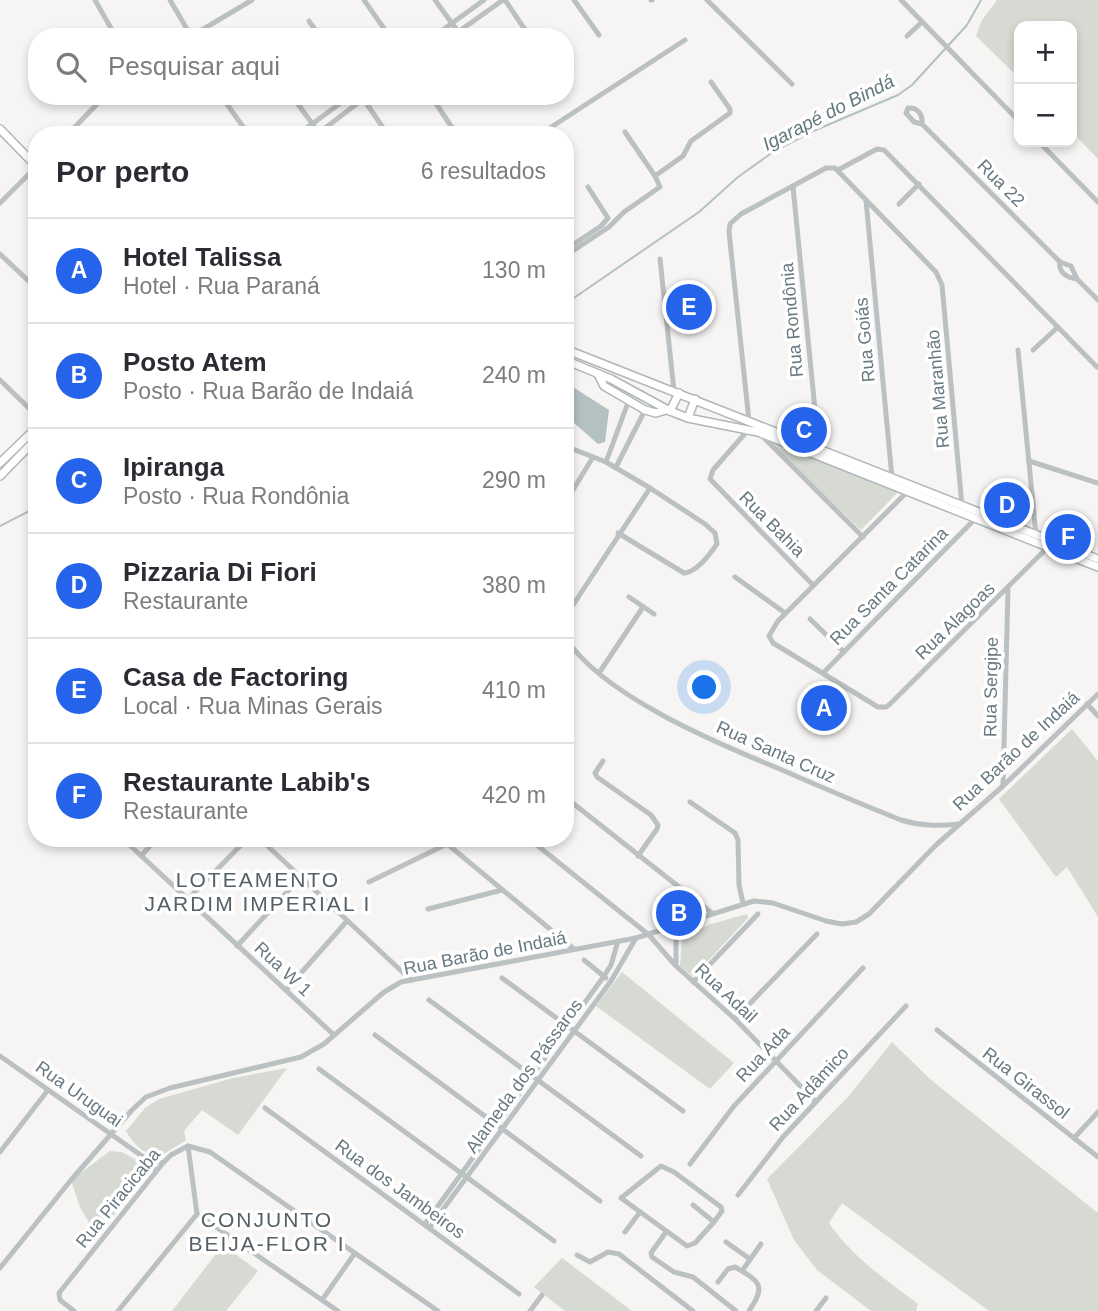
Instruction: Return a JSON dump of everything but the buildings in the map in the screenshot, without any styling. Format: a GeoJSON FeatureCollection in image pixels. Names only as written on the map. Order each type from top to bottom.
{"type":"FeatureCollection","features":[{"type":"Feature","properties":{"kind":"main road"},"geometry":{"type":"LineString","coordinates":[[0,129],[28,157]]}},
{"type":"Feature","properties":{"kind":"main road"},"geometry":{"type":"LineString","coordinates":[[574,352],[677,392],[749,425],[1098,559]]}},
{"type":"Feature","properties":{"kind":"main road"},"geometry":{"type":"LineString","coordinates":[[574,364],[668,411],[688,418],[749,425],[758,432],[1098,567]]}},
{"type":"Feature","properties":{"kind":"main road"},"geometry":{"type":"LineString","coordinates":[[598,374],[604,386],[645,410],[656,413],[668,411]]}},
{"type":"Feature","properties":{"kind":"main road"},"geometry":{"type":"LineString","coordinates":[[668,411],[677,392]]}},
{"type":"Feature","properties":{"kind":"main road"},"geometry":{"type":"LineString","coordinates":[[688,418],[695,400]]}},
{"type":"Feature","properties":{"kind":"main road"},"geometry":{"type":"LineString","coordinates":[[0,463],[28,435]]}},
{"type":"Feature","properties":{"kind":"main road"},"geometry":{"type":"LineString","coordinates":[[0,476],[28,447]]}},
{"type":"Feature","properties":{"kind":"street"},"geometry":{"type":"LineString","coordinates":[[94,0],[111,28]]}},
{"type":"Feature","properties":{"kind":"street"},"geometry":{"type":"LineString","coordinates":[[170,0],[186,28]]}},
{"type":"Feature","properties":{"kind":"street"},"geometry":{"type":"LineString","coordinates":[[364,0],[384,28]]}},
{"type":"Feature","properties":{"kind":"street"},"geometry":{"type":"LineString","coordinates":[[435,0],[456,28]]}},
{"type":"Feature","properties":{"kind":"street"},"geometry":{"type":"LineString","coordinates":[[445,28],[484,0]]}},
{"type":"Feature","properties":{"kind":"street"},"geometry":{"type":"LineString","coordinates":[[468,28],[504,0],[524,28]]}},
{"type":"Feature","properties":{"kind":"street"},"geometry":{"type":"LineString","coordinates":[[574,0],[599,35]]}},
{"type":"Feature","properties":{"kind":"street"},"geometry":{"type":"LineString","coordinates":[[707,0],[792,83]]}},
{"type":"Feature","properties":{"kind":"street"},"geometry":{"type":"LineString","coordinates":[[901,0],[1014,116]]}},
{"type":"Feature","properties":{"kind":"street"},"geometry":{"type":"LineString","coordinates":[[203,28],[249,1]]}},
{"type":"Feature","properties":{"kind":"street"},"geometry":{"type":"LineString","coordinates":[[310,21],[314,28]]}},
{"type":"Feature","properties":{"kind":"street"},"geometry":{"type":"LineString","coordinates":[[907,36],[922,22]]}},
{"type":"Feature","properties":{"kind":"street"},"geometry":{"type":"LineString","coordinates":[[553,126],[685,40]]}},
{"type":"Feature","properties":{"kind":"street"},"geometry":{"type":"LineString","coordinates":[[655,176],[683,156],[691,141],[730,113],[711,82]]}},
{"type":"Feature","properties":{"kind":"street"},"geometry":{"type":"LineString","coordinates":[[76,126],[96,105]]}},
{"type":"Feature","properties":{"kind":"street"},"geometry":{"type":"LineString","coordinates":[[227,105],[243,126]]}},
{"type":"Feature","properties":{"kind":"street"},"geometry":{"type":"LineString","coordinates":[[298,105],[312,124],[338,105]]}},
{"type":"Feature","properties":{"kind":"street"},"geometry":{"type":"LineString","coordinates":[[328,126],[354,105]]}},
{"type":"Feature","properties":{"kind":"street"},"geometry":{"type":"LineString","coordinates":[[369,105],[382,126]]}},
{"type":"Feature","properties":{"kind":"street"},"geometry":{"type":"LineString","coordinates":[[437,105],[451,126]]}},
{"type":"Feature","properties":{"kind":"street","name":"Rua 22"},"geometry":{"type":"LineString","coordinates":[[922,124],[1060,262],[1071,266],[1077,279]]}},
{"type":"Feature","properties":{"kind":"street"},"geometry":{"type":"LineString","coordinates":[[574,250],[660,187],[625,132]]}},
{"type":"Feature","properties":{"kind":"street"},"geometry":{"type":"LineString","coordinates":[[1045,147],[1098,202]]}},
{"type":"Feature","properties":{"kind":"street"},"geometry":{"type":"LineString","coordinates":[[749,425],[730,225],[741,214],[826,168],[838,170],[881,148],[1097,367]]}},
{"type":"Feature","properties":{"kind":"street"},"geometry":{"type":"LineString","coordinates":[[838,170],[866,200]]}},
{"type":"Feature","properties":{"kind":"street"},"geometry":{"type":"LineString","coordinates":[[0,203],[28,175]]}},
{"type":"Feature","properties":{"kind":"street"},"geometry":{"type":"LineString","coordinates":[[899,204],[919,184]]}},
{"type":"Feature","properties":{"kind":"street"},"geometry":{"type":"LineString","coordinates":[[574,244],[601,226],[608,218],[588,187]]}},
{"type":"Feature","properties":{"kind":"street","name":"Rua Rondônia"},"geometry":{"type":"LineString","coordinates":[[793,187],[818,450]]}},
{"type":"Feature","properties":{"kind":"street","name":"Rua Maranhão"},"geometry":{"type":"LineString","coordinates":[[866,200],[936,272],[944,292],[962,506]]}},
{"type":"Feature","properties":{"kind":"street","name":"Rua Goiás"},"geometry":{"type":"LineString","coordinates":[[866,200],[891,478]]}},
{"type":"Feature","properties":{"kind":"street"},"geometry":{"type":"LineString","coordinates":[[0,254],[28,280]]}},
{"type":"Feature","properties":{"kind":"street"},"geometry":{"type":"LineString","coordinates":[[660,259],[677,392]]}},
{"type":"Feature","properties":{"kind":"street","name":"Rua 22"},"geometry":{"type":"LineString","coordinates":[[1060,262],[1059,266],[1065,275],[1077,279]]}},
{"type":"Feature","properties":{"kind":"street"},"geometry":{"type":"LineString","coordinates":[[1077,279],[1098,300]]}},
{"type":"Feature","properties":{"kind":"street"},"geometry":{"type":"LineString","coordinates":[[1033,350],[1058,327]]}},
{"type":"Feature","properties":{"kind":"street"},"geometry":{"type":"LineString","coordinates":[[1018,350],[1036,535]]}},
{"type":"Feature","properties":{"kind":"street"},"geometry":{"type":"LineString","coordinates":[[0,380],[28,406]]}},
{"type":"Feature","properties":{"kind":"street"},"geometry":{"type":"LineString","coordinates":[[606,462],[629,400]]}},
{"type":"Feature","properties":{"kind":"street"},"geometry":{"type":"LineString","coordinates":[[616,467],[645,410]]}},
{"type":"Feature","properties":{"kind":"street"},"geometry":{"type":"LineString","coordinates":[[621,422],[629,439]]}},
{"type":"Feature","properties":{"kind":"street","name":"Rua Bahia"},"geometry":{"type":"LineString","coordinates":[[749,425],[710,475],[711,483],[813,585]]}},
{"type":"Feature","properties":{"kind":"street"},"geometry":{"type":"LineString","coordinates":[[758,432],[863,537]]}},
{"type":"Feature","properties":{"kind":"street"},"geometry":{"type":"LineString","coordinates":[[574,450],[616,467],[705,524],[715,533],[717,544],[691,572],[684,573],[618,533]]}},
{"type":"Feature","properties":{"kind":"street"},"geometry":{"type":"LineString","coordinates":[[574,488],[593,457]]}},
{"type":"Feature","properties":{"kind":"street"},"geometry":{"type":"LineString","coordinates":[[1029,461],[1098,483]]}},
{"type":"Feature","properties":{"kind":"street"},"geometry":{"type":"LineString","coordinates":[[574,603],[650,488]]}},
{"type":"Feature","properties":{"kind":"street"},"geometry":{"type":"LineString","coordinates":[[824,672],[773,643],[769,636],[770,631],[907,492]]}},
{"type":"Feature","properties":{"kind":"street","name":"Rua Santa Catarina"},"geometry":{"type":"LineString","coordinates":[[824,672],[975,519]]}},
{"type":"Feature","properties":{"kind":"street","name":"Rua Alagoas"},"geometry":{"type":"LineString","coordinates":[[824,672],[878,708],[886,707],[1047,548]]}},
{"type":"Feature","properties":{"kind":"street"},"geometry":{"type":"LineString","coordinates":[[735,577],[785,613]]}},
{"type":"Feature","properties":{"kind":"street","name":"Rua Sergipe"},"geometry":{"type":"LineString","coordinates":[[1003,786],[1008,589]]}},
{"type":"Feature","properties":{"kind":"street"},"geometry":{"type":"LineString","coordinates":[[629,597],[654,614]]}},
{"type":"Feature","properties":{"kind":"street"},"geometry":{"type":"LineString","coordinates":[[599,673],[643,607]]}},
{"type":"Feature","properties":{"kind":"street"},"geometry":{"type":"LineString","coordinates":[[810,619],[844,652]]}},
{"type":"Feature","properties":{"kind":"street","name":"Rua Santa Cruz"},"geometry":{"type":"LineString","coordinates":[[574,649],[599,673],[634,698],[732,749],[918,825],[933,827],[960,824]]}},
{"type":"Feature","properties":{"kind":"street","name":"Rua Barão de Indaiá"},"geometry":{"type":"LineString","coordinates":[[0,1269],[71,1180],[138,1104],[160,1090],[293,1060],[312,1052],[384,992],[411,979],[636,938],[743,903],[764,901],[826,921],[842,924],[856,922],[869,914],[1098,694]]}},
{"type":"Feature","properties":{"kind":"street"},"geometry":{"type":"LineString","coordinates":[[1087,704],[1098,716]]}},
{"type":"Feature","properties":{"kind":"street"},"geometry":{"type":"LineString","coordinates":[[603,761],[595,775],[651,815],[658,825],[638,856]]}},
{"type":"Feature","properties":{"kind":"street"},"geometry":{"type":"LineString","coordinates":[[690,802],[735,833],[738,840],[739,885],[743,903]]}},
{"type":"Feature","properties":{"kind":"street"},"geometry":{"type":"LineString","coordinates":[[574,804],[712,913]]}},
{"type":"Feature","properties":{"kind":"street","name":"Rua W 1"},"geometry":{"type":"LineString","coordinates":[[132,847],[334,1035]]}},
{"type":"Feature","properties":{"kind":"street"},"geometry":{"type":"LineString","coordinates":[[141,856],[149,847]]}},
{"type":"Feature","properties":{"kind":"street"},"geometry":{"type":"LineString","coordinates":[[188,899],[238,847]]}},
{"type":"Feature","properties":{"kind":"street"},"geometry":{"type":"LineString","coordinates":[[269,847],[411,979]]}},
{"type":"Feature","properties":{"kind":"street"},"geometry":{"type":"LineString","coordinates":[[369,883],[441,847]]}},
{"type":"Feature","properties":{"kind":"street"},"geometry":{"type":"LineString","coordinates":[[451,847],[574,950]]}},
{"type":"Feature","properties":{"kind":"street","name":"Rua Adail"},"geometry":{"type":"LineString","coordinates":[[539,847],[649,934],[676,966],[735,1019],[815,1101]]}},
{"type":"Feature","properties":{"kind":"street"},"geometry":{"type":"LineString","coordinates":[[237,946],[301,877]]}},
{"type":"Feature","properties":{"kind":"street"},"geometry":{"type":"LineString","coordinates":[[428,909],[502,890]]}},
{"type":"Feature","properties":{"kind":"street"},"geometry":{"type":"LineString","coordinates":[[693,982],[758,914]]}},
{"type":"Feature","properties":{"kind":"street"},"geometry":{"type":"LineString","coordinates":[[286,990],[347,921]]}},
{"type":"Feature","properties":{"kind":"street","name":"Rua Adail"},"geometry":{"type":"LineString","coordinates":[[676,926],[676,966]]}},
{"type":"Feature","properties":{"kind":"street"},"geometry":{"type":"LineString","coordinates":[[735,1019],[817,934]]}},
{"type":"Feature","properties":{"kind":"street","name":"Alameda dos Pássaros"},"geometry":{"type":"LineString","coordinates":[[464,1175],[611,981],[636,938]]}},
{"type":"Feature","properties":{"kind":"street","name":"Alameda dos Pássaros"},"geometry":{"type":"LineString","coordinates":[[428,1226],[531,1074],[604,976],[611,965],[618,941]]}},
{"type":"Feature","properties":{"kind":"street"},"geometry":{"type":"LineString","coordinates":[[584,960],[611,981]]}},
{"type":"Feature","properties":{"kind":"street","name":"Rua Ada"},"geometry":{"type":"LineString","coordinates":[[690,1164],[727,1114],[863,968]]}},
{"type":"Feature","properties":{"kind":"street"},"geometry":{"type":"LineString","coordinates":[[502,978],[683,1111]]}},
{"type":"Feature","properties":{"kind":"street"},"geometry":{"type":"LineString","coordinates":[[429,1000],[641,1156]]}},
{"type":"Feature","properties":{"kind":"street","name":"Rua Adâmico"},"geometry":{"type":"LineString","coordinates":[[738,1195],[815,1101],[906,1006]]}},
{"type":"Feature","properties":{"kind":"street","name":"Rua Girassol"},"geometry":{"type":"LineString","coordinates":[[937,1030],[1098,1157]]}},
{"type":"Feature","properties":{"kind":"street"},"geometry":{"type":"LineString","coordinates":[[375,1035],[600,1201]]}},
{"type":"Feature","properties":{"kind":"street","name":"Rua Uruguai"},"geometry":{"type":"LineString","coordinates":[[0,1056],[112,1134],[156,1170]]}},
{"type":"Feature","properties":{"kind":"street"},"geometry":{"type":"LineString","coordinates":[[319,1069],[554,1241]]}},
{"type":"Feature","properties":{"kind":"street"},"geometry":{"type":"LineString","coordinates":[[0,1152],[48,1090]]}},
{"type":"Feature","properties":{"kind":"street","name":"Rua dos Jambeiros"},"geometry":{"type":"LineString","coordinates":[[265,1108],[519,1294]]}},
{"type":"Feature","properties":{"kind":"street"},"geometry":{"type":"LineString","coordinates":[[1074,1138],[1098,1112]]}},
{"type":"Feature","properties":{"kind":"street"},"geometry":{"type":"LineString","coordinates":[[118,1311],[197,1214],[188,1146],[210,1152],[438,1311]]}},
{"type":"Feature","properties":{"kind":"street","name":"Rua Piracicaba"},"geometry":{"type":"LineString","coordinates":[[74,1311],[60,1300],[60,1293],[156,1170],[171,1154],[188,1146]]}},
{"type":"Feature","properties":{"kind":"street","name":"Rua Uruguai"},"geometry":{"type":"LineString","coordinates":[[142,1156],[163,1163]]}},
{"type":"Feature","properties":{"kind":"street"},"geometry":{"type":"LineString","coordinates":[[661,1166],[674,1172],[721,1207],[722,1211],[714,1222],[691,1246],[687,1246],[621,1198],[661,1166]]}},
{"type":"Feature","properties":{"kind":"street"},"geometry":{"type":"LineString","coordinates":[[693,1205],[714,1222]]}},
{"type":"Feature","properties":{"kind":"street"},"geometry":{"type":"LineString","coordinates":[[625,1232],[640,1212]]}},
{"type":"Feature","properties":{"kind":"street"},"geometry":{"type":"LineString","coordinates":[[197,1214],[338,1311]]}},
{"type":"Feature","properties":{"kind":"street"},"geometry":{"type":"LineString","coordinates":[[666,1232],[651,1253],[652,1257],[674,1272],[693,1277],[736,1311]]}},
{"type":"Feature","properties":{"kind":"street"},"geometry":{"type":"LineString","coordinates":[[726,1242],[750,1259]]}},
{"type":"Feature","properties":{"kind":"street"},"geometry":{"type":"LineString","coordinates":[[742,1271],[761,1244]]}},
{"type":"Feature","properties":{"kind":"street"},"geometry":{"type":"LineString","coordinates":[[577,1255],[590,1262],[608,1252],[619,1254],[693,1311]]}},
{"type":"Feature","properties":{"kind":"street"},"geometry":{"type":"LineString","coordinates":[[322,1300],[355,1253]]}},
{"type":"Feature","properties":{"kind":"street"},"geometry":{"type":"LineString","coordinates":[[718,1282],[731,1267],[742,1271],[760,1288],[759,1296],[749,1311]]}},
{"type":"Feature","properties":{"kind":"street"},"geometry":{"type":"LineString","coordinates":[[530,1311],[542,1295]]}},
{"type":"Feature","properties":{"kind":"street"},"geometry":{"type":"LineString","coordinates":[[817,1311],[826,1298]]}},
{"type":"Feature","properties":{"kind":"shaded area"},"geometry":{"type":"Polygon","coordinates":[[[997,0],[1098,0],[1098,159],[1077,137],[1077,21],[1014,21],[1014,73],[976,36],[982,20],[997,0]]]}},
{"type":"Feature","properties":{"kind":"shaded area"},"geometry":{"type":"Polygon","coordinates":[[[574,388],[609,410],[605,442],[598,444],[574,423],[574,388]]]}},
{"type":"Feature","properties":{"kind":"shaded area"},"geometry":{"type":"Polygon","coordinates":[[[761,435],[900,490],[861,530],[761,435]]]}},
{"type":"Feature","properties":{"kind":"shaded area"},"geometry":{"type":"Polygon","coordinates":[[[1072,729],[1098,761],[1098,917],[1067,867],[1056,877],[999,799],[1072,729]]]}},
{"type":"Feature","properties":{"kind":"shaded area"},"geometry":{"type":"Polygon","coordinates":[[[747,914],[748,918],[693,977],[680,966],[682,937],[711,924],[747,914]]]}},
{"type":"Feature","properties":{"kind":"shaded area"},"geometry":{"type":"Polygon","coordinates":[[[622,972],[734,1063],[710,1089],[596,1006],[622,972]]]}},
{"type":"Feature","properties":{"kind":"shaded area"},"geometry":{"type":"Polygon","coordinates":[[[892,1042],[931,1080],[1098,1213],[1098,1311],[989,1311],[842,1203],[829,1223],[838,1235],[870,1267],[918,1304],[916,1311],[871,1311],[817,1270],[794,1240],[767,1179],[848,1097],[892,1042]]]}},
{"type":"Feature","properties":{"kind":"shaded area"},"geometry":{"type":"Polygon","coordinates":[[[287,1068],[238,1135],[202,1110],[184,1131],[186,1140],[159,1157],[140,1148],[126,1131],[145,1108],[159,1099],[233,1078],[287,1068]]]}},
{"type":"Feature","properties":{"kind":"shaded area"},"geometry":{"type":"Polygon","coordinates":[[[110,1151],[122,1152],[151,1168],[97,1237],[80,1207],[71,1180],[110,1151]]]}},
{"type":"Feature","properties":{"kind":"shaded area"},"geometry":{"type":"Polygon","coordinates":[[[223,1245],[258,1271],[226,1311],[172,1311],[223,1245]]]}},
{"type":"Feature","properties":{"kind":"shaded area"},"geometry":{"type":"Polygon","coordinates":[[[562,1258],[632,1311],[565,1311],[534,1287],[562,1258]]]}},
{"type":"Feature","properties":{"kind":"waterway","name":"Igarapé do Bindá"},"geometry":{"type":"LineString","coordinates":[[574,298],[699,212],[738,177],[773,152],[811,132],[898,95],[912,85],[967,25],[981,0]]}},
{"type":"Feature","properties":{"kind":"waterway","name":"Igarapé do Bindá"},"geometry":{"type":"LineString","coordinates":[[0,526],[28,512]]}},
{"type":"Feature","properties":{"kind":"place","name":"Casa de Factoring"},"geometry":{"type":"Point","coordinates":[689,307]}},
{"type":"Feature","properties":{"kind":"place","name":"Ipiranga"},"geometry":{"type":"Point","coordinates":[804,430]}},
{"type":"Feature","properties":{"kind":"place","name":"Pizzaria Di Fiori"},"geometry":{"type":"Point","coordinates":[1007,505]}},
{"type":"Feature","properties":{"kind":"place","name":"Restaurante Labib's"},"geometry":{"type":"Point","coordinates":[1068,537]}},
{"type":"Feature","properties":{"kind":"place","name":"Hotel Talissa"},"geometry":{"type":"Point","coordinates":[824,708]}},
{"type":"Feature","properties":{"kind":"place","name":"Posto Atem"},"geometry":{"type":"Point","coordinates":[679,913]}},
{"type":"Feature","properties":{"kind":"district","name":"LOTEAMENTO JARDIM IMPERIAL I"},"geometry":{"type":"Point","coordinates":[258,892]}},
{"type":"Feature","properties":{"kind":"district","name":"CONJUNTO BEIJA-FLOR I"},"geometry":{"type":"Point","coordinates":[267,1232]}}]}
